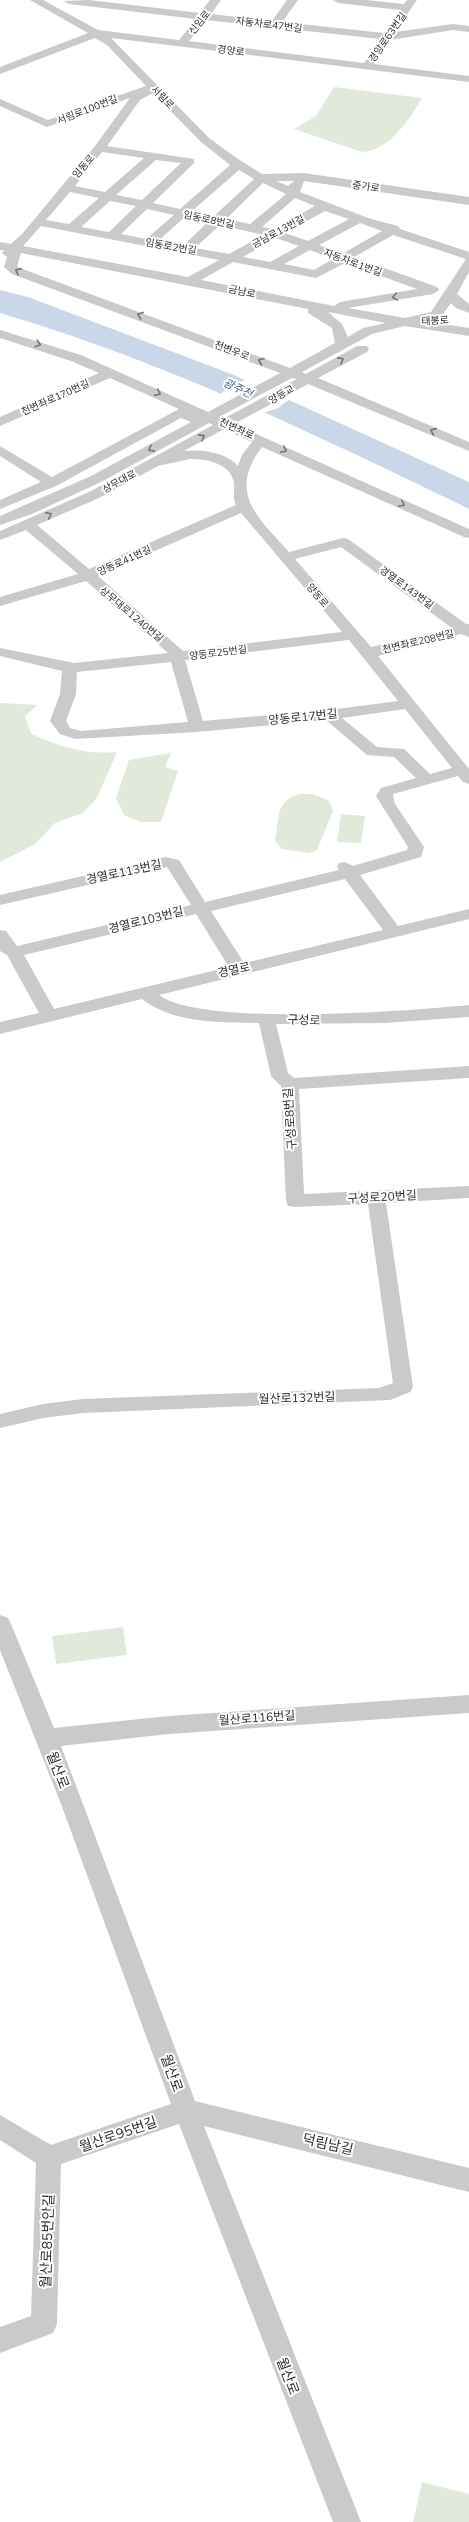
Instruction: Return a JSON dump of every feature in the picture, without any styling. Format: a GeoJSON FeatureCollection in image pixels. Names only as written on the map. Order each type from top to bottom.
{"type":"FeatureCollection","features":[{"type":"Feature","properties":{"kind":"street","name":"서림로"},"geometry":{"type":"LineString","coordinates":[[35,0],[97,33],[132,61],[170,105],[218,152],[238,164],[294,193],[469,256]]}},
{"type":"Feature","properties":{"kind":"street"},"geometry":{"type":"LineString","coordinates":[[55,10],[69,0]]}},
{"type":"Feature","properties":{"kind":"street","name":"자동차로47번길"},"geometry":{"type":"LineString","coordinates":[[69,0],[387,37],[453,27],[469,29]]}},
{"type":"Feature","properties":{"kind":"street","name":"신임로"},"geometry":{"type":"LineString","coordinates":[[181,44],[216,0]]}},
{"type":"Feature","properties":{"kind":"street"},"geometry":{"type":"LineString","coordinates":[[275,24],[293,0]]}},
{"type":"Feature","properties":{"kind":"street","name":"경양로63번길"},"geometry":{"type":"LineString","coordinates":[[338,0],[409,4]]}},
{"type":"Feature","properties":{"kind":"street","name":"경양로63번길"},"geometry":{"type":"LineString","coordinates":[[367,66],[409,4]]}},
{"type":"Feature","properties":{"kind":"street","name":"경양로"},"geometry":{"type":"LineString","coordinates":[[0,72],[97,33],[469,79]]}},
{"type":"Feature","properties":{"kind":"street","name":"서림로100번길"},"geometry":{"type":"LineString","coordinates":[[0,102],[47,124],[129,94],[154,88]]}},
{"type":"Feature","properties":{"kind":"street","name":"임동로"},"geometry":{"type":"LineString","coordinates":[[16,249],[65,187],[99,148],[132,103],[139,96],[154,88]]}},
{"type":"Feature","properties":{"kind":"street"},"geometry":{"type":"LineString","coordinates":[[132,103],[150,100],[170,105]]}},
{"type":"Feature","properties":{"kind":"street"},"geometry":{"type":"LineString","coordinates":[[99,148],[190,161],[112,236]]}},
{"type":"Feature","properties":{"kind":"street"},"geometry":{"type":"LineString","coordinates":[[72,228],[154,155]]}},
{"type":"Feature","properties":{"kind":"street"},"geometry":{"type":"LineString","coordinates":[[150,242],[238,164]]}},
{"type":"Feature","properties":{"kind":"street","name":"중가로"},"geometry":{"type":"LineString","coordinates":[[263,177],[293,176],[469,200]]}},
{"type":"Feature","properties":{"kind":"street"},"geometry":{"type":"LineString","coordinates":[[187,249],[263,177]]}},
{"type":"Feature","properties":{"kind":"street"},"geometry":{"type":"LineString","coordinates":[[252,228],[294,193],[294,186],[300,182],[331,181]]}},
{"type":"Feature","properties":{"kind":"street","name":"임동로8번길"},"geometry":{"type":"LineString","coordinates":[[65,187],[273,233]]}},
{"type":"Feature","properties":{"kind":"street","name":"금남로13번길"},"geometry":{"type":"LineString","coordinates":[[192,280],[273,233],[326,205]]}},
{"type":"Feature","properties":{"kind":"street"},"geometry":{"type":"LineString","coordinates":[[273,265],[361,218]]}},
{"type":"Feature","properties":{"kind":"street","name":"임동로2번길"},"geometry":{"type":"LineString","coordinates":[[37,222],[231,257]]}},
{"type":"Feature","properties":{"kind":"street"},"geometry":{"type":"LineString","coordinates":[[342,258],[394,229]]}},
{"type":"Feature","properties":{"kind":"street","name":"자동차로1번길"},"geometry":{"type":"LineString","coordinates":[[273,233],[433,290]]}},
{"type":"Feature","properties":{"kind":"street"},"geometry":{"type":"LineString","coordinates":[[0,246],[16,249]]}},
{"type":"Feature","properties":{"kind":"street"},"geometry":{"type":"LineString","coordinates":[[0,250],[16,249]]}},
{"type":"Feature","properties":{"kind":"street"},"geometry":{"type":"LineString","coordinates":[[0,258],[16,249]]}},
{"type":"Feature","properties":{"kind":"street","name":"금남로"},"geometry":{"type":"LineString","coordinates":[[16,249],[192,280],[401,322],[469,332]]}},
{"type":"Feature","properties":{"kind":"street","name":"천변우로"},"geometry":{"type":"LineString","coordinates":[[16,249],[10,266],[16,271],[290,372],[469,447]]}},
{"type":"Feature","properties":{"kind":"street","name":"금남로13번길"},"geometry":{"type":"LineString","coordinates":[[231,257],[316,274],[342,258]]}},
{"type":"Feature","properties":{"kind":"street"},"geometry":{"type":"LineString","coordinates":[[368,330],[435,315],[443,307],[452,288],[469,262]]}},
{"type":"Feature","properties":{"kind":"street"},"geometry":{"type":"LineString","coordinates":[[328,308],[452,288]]}},
{"type":"Feature","properties":{"kind":"street"},"geometry":{"type":"LineString","coordinates":[[452,288],[460,305],[469,309]]}},
{"type":"Feature","properties":{"kind":"street"},"geometry":{"type":"LineString","coordinates":[[0,505],[51,484],[147,433],[180,413],[218,419],[290,372],[342,345],[433,290]]}},
{"type":"Feature","properties":{"kind":"street"},"geometry":{"type":"LineString","coordinates":[[297,302],[331,319],[340,330],[342,345]]}},
{"type":"Feature","properties":{"kind":"street","name":"태봉로"},"geometry":{"type":"LineString","coordinates":[[401,322],[469,318]]}},
{"type":"Feature","properties":{"kind":"street"},"geometry":{"type":"LineString","coordinates":[[307,379],[390,333],[401,322]]}},
{"type":"Feature","properties":{"kind":"street","name":"천변좌로"},"geometry":{"type":"LineString","coordinates":[[0,334],[50,348],[218,419],[469,534]]}},
{"type":"Feature","properties":{"kind":"street","name":"천변좌로170번길"},"geometry":{"type":"LineString","coordinates":[[0,422],[110,373]]}},
{"type":"Feature","properties":{"kind":"street","name":"양동교"},"geometry":{"type":"LineString","coordinates":[[218,419],[307,379]]}},
{"type":"Feature","properties":{"kind":"street","name":"상무대로"},"geometry":{"type":"LineString","coordinates":[[0,536],[94,495],[156,462],[218,419]]}},
{"type":"Feature","properties":{"kind":"street","name":"상무대로"},"geometry":{"type":"LineString","coordinates":[[0,521],[27,511],[96,479],[218,419]]}},
{"type":"Feature","properties":{"kind":"street"},"geometry":{"type":"LineString","coordinates":[[240,480],[250,455],[261,439]]}},
{"type":"Feature","properties":{"kind":"street"},"geometry":{"type":"LineString","coordinates":[[0,450],[51,484]]}},
{"type":"Feature","properties":{"kind":"street"},"geometry":{"type":"LineString","coordinates":[[156,462],[183,454],[208,456],[229,465],[240,480]]}},
{"type":"Feature","properties":{"kind":"street","name":"양동로"},"geometry":{"type":"LineString","coordinates":[[240,480],[241,499],[244,507],[367,652],[467,776]]}},
{"type":"Feature","properties":{"kind":"street","name":"양동로41번길"},"geometry":{"type":"LineString","coordinates":[[0,602],[88,576],[244,507]]}},
{"type":"Feature","properties":{"kind":"street","name":"상무대로1240번길"},"geometry":{"type":"LineString","coordinates":[[28,524],[175,650],[197,727]]}},
{"type":"Feature","properties":{"kind":"street","name":"경열로143번길"},"geometry":{"type":"LineString","coordinates":[[286,557],[344,542],[468,630]]}},
{"type":"Feature","properties":{"kind":"street","name":"천변좌로208번길"},"geometry":{"type":"LineString","coordinates":[[367,652],[379,651],[468,630]]}},
{"type":"Feature","properties":{"kind":"street","name":"양동로25번길"},"geometry":{"type":"LineString","coordinates":[[0,652],[77,668],[178,658],[352,636]]}},
{"type":"Feature","properties":{"kind":"street","name":"양동로17번길"},"geometry":{"type":"LineString","coordinates":[[77,668],[58,721],[65,731],[86,737],[329,715],[409,704]]}},
{"type":"Feature","properties":{"kind":"street"},"geometry":{"type":"LineString","coordinates":[[329,715],[373,752],[398,752],[427,780],[467,776]]}},
{"type":"Feature","properties":{"kind":"street","name":"경열로103번길"},"geometry":{"type":"LineString","coordinates":[[14,952],[415,853],[416,847],[387,804],[384,796],[387,791],[427,780]]}},
{"type":"Feature","properties":{"kind":"street","name":"경열로113번길"},"geometry":{"type":"LineString","coordinates":[[0,900],[164,862],[173,864],[239,970]]}},
{"type":"Feature","properties":{"kind":"street"},"geometry":{"type":"LineString","coordinates":[[347,870],[394,932]]}},
{"type":"Feature","properties":{"kind":"street","name":"경열로"},"geometry":{"type":"LineString","coordinates":[[0,1028],[469,914]]}},
{"type":"Feature","properties":{"kind":"street"},"geometry":{"type":"LineString","coordinates":[[0,935],[6,947],[14,952],[49,1015]]}},
{"type":"Feature","properties":{"kind":"street","name":"구성로"},"geometry":{"type":"LineString","coordinates":[[144,992],[163,1006],[182,1011],[266,1018],[318,1021],[397,1018],[469,1011]]}},
{"type":"Feature","properties":{"kind":"street","name":"구성로8번길"},"geometry":{"type":"LineString","coordinates":[[266,1018],[280,1076],[290,1084],[295,1201]]}},
{"type":"Feature","properties":{"kind":"street"},"geometry":{"type":"LineString","coordinates":[[290,1084],[469,1072]]}},
{"type":"Feature","properties":{"kind":"street","name":"구성로20번길"},"geometry":{"type":"LineString","coordinates":[[295,1201],[469,1192]]}},
{"type":"Feature","properties":{"kind":"street","name":"월산로132번길"},"geometry":{"type":"LineString","coordinates":[[0,1421],[43,1411],[83,1406],[379,1395],[390,1393],[403,1387],[401,1362],[376,1198]]}},
{"type":"Feature","properties":{"kind":"street","name":"월산로"},"geometry":{"type":"LineString","coordinates":[[0,1624],[46,1738],[186,2110],[347,2522]]}},
{"type":"Feature","properties":{"kind":"street","name":"월산로116번길"},"geometry":{"type":"LineString","coordinates":[[46,1738],[175,1731],[469,1704]]}},
{"type":"Feature","properties":{"kind":"street","name":"월산로95번길"},"geometry":{"type":"LineString","coordinates":[[50,2157],[186,2110]]}},
{"type":"Feature","properties":{"kind":"street","name":"덕림남길"},"geometry":{"type":"LineString","coordinates":[[186,2110],[469,2180]]}},
{"type":"Feature","properties":{"kind":"street"},"geometry":{"type":"LineString","coordinates":[[0,2126],[50,2157]]}},
{"type":"Feature","properties":{"kind":"street","name":"월산로85번안길"},"geometry":{"type":"LineString","coordinates":[[0,2340],[44,2324],[50,2157]]}},
{"type":"Feature","properties":{"kind":"shaded area"},"geometry":{"type":"Polygon","coordinates":[[[334,87],[422,98],[405,124],[390,140],[372,150],[362,152],[294,129],[316,116],[334,87]]]}},
{"type":"Feature","properties":{"kind":"shaded area"},"geometry":{"type":"Polygon","coordinates":[[[0,703],[38,705],[25,716],[31,734],[72,749],[105,753],[117,752],[97,798],[83,813],[55,823],[35,844],[0,862],[0,703]]]}},
{"type":"Feature","properties":{"kind":"shaded area"},"geometry":{"type":"Polygon","coordinates":[[[171,753],[165,767],[178,771],[161,822],[140,822],[124,815],[116,798],[129,760],[171,753]]]}},
{"type":"Feature","properties":{"kind":"shaded area"},"geometry":{"type":"Polygon","coordinates":[[[300,794],[313,794],[329,801],[333,811],[317,850],[309,853],[282,849],[275,841],[278,818],[282,806],[292,797],[300,794]]]}},
{"type":"Feature","properties":{"kind":"shaded area"},"geometry":{"type":"Polygon","coordinates":[[[341,814],[365,816],[361,843],[337,842],[341,814]]]}},
{"type":"Feature","properties":{"kind":"shaded area"},"geometry":{"type":"Polygon","coordinates":[[[123,1627],[127,1655],[56,1664],[52,1636],[123,1627]]]}},
{"type":"Feature","properties":{"kind":"shaded area"},"geometry":{"type":"Polygon","coordinates":[[[422,2482],[469,2494],[469,2522],[413,2522],[422,2482]]]}},
{"type":"Feature","properties":{"kind":"water","name":"광주천"},"geometry":{"type":"Polygon","coordinates":[[[0,290],[28,297],[234,375],[469,482],[469,509],[355,454],[239,401],[121,353],[0,313],[0,290]]]}},
{"type":"Feature","properties":{"kind":"pier"},"geometry":{"type":"Polygon","coordinates":[[[248,379],[291,398],[278,408],[263,413],[220,395],[229,386],[248,379]]]}}]}
